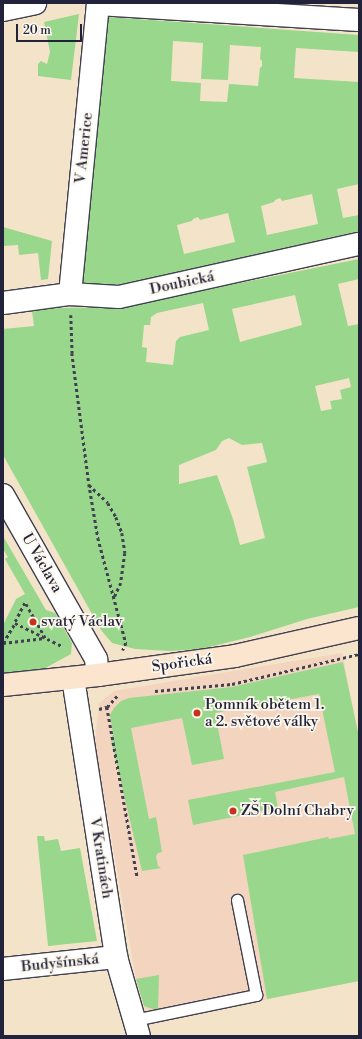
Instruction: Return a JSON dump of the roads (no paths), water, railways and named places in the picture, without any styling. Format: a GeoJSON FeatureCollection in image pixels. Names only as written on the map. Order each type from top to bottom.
{"type":"FeatureCollection","features":[{"type":"Feature","properties":{"kind":"street"},"geometry":{"type":"LineString","coordinates":[[3,10],[35,3]]}},
{"type":"Feature","properties":{"kind":"street"},"geometry":{"type":"LineString","coordinates":[[98,3],[359,20]]}},
{"type":"Feature","properties":{"kind":"street","name":"V Americe"},"geometry":{"type":"LineString","coordinates":[[70,294],[98,3]]}},
{"type":"Feature","properties":{"kind":"street","name":"Doubická"},"geometry":{"type":"LineString","coordinates":[[3,303],[70,294],[119,297],[359,244]]}},
{"type":"Feature","properties":{"kind":"street","name":"U Václava"},"geometry":{"type":"LineString","coordinates":[[3,495],[96,659],[98,675]]}},
{"type":"Feature","properties":{"kind":"street","name":"Spořická"},"geometry":{"type":"LineString","coordinates":[[3,685],[98,675],[235,656],[359,628]]}},
{"type":"Feature","properties":{"kind":"street","name":"V Kratinách"},"geometry":{"type":"LineString","coordinates":[[74,678],[116,957],[137,1028]]}},
{"type":"Feature","properties":{"kind":"street","name":"Budyšínská"},"geometry":{"type":"LineString","coordinates":[[3,970],[116,957]]}},
{"type":"Feature","properties":{"kind":"lane"},"geometry":{"type":"LineString","coordinates":[[137,1028],[256,995],[237,900]]}},
{"type":"Feature","properties":{"kind":"place","name":"svatý Václav"},"geometry":{"type":"Point","coordinates":[33,622]}},
{"type":"Feature","properties":{"kind":"place","name":"Pomník obětem 1. a 2. světové války"},"geometry":{"type":"Point","coordinates":[197,713]}},
{"type":"Feature","properties":{"kind":"place","name":"ZŠ Dolní Chabry"},"geometry":{"type":"Point","coordinates":[233,811]}}]}
